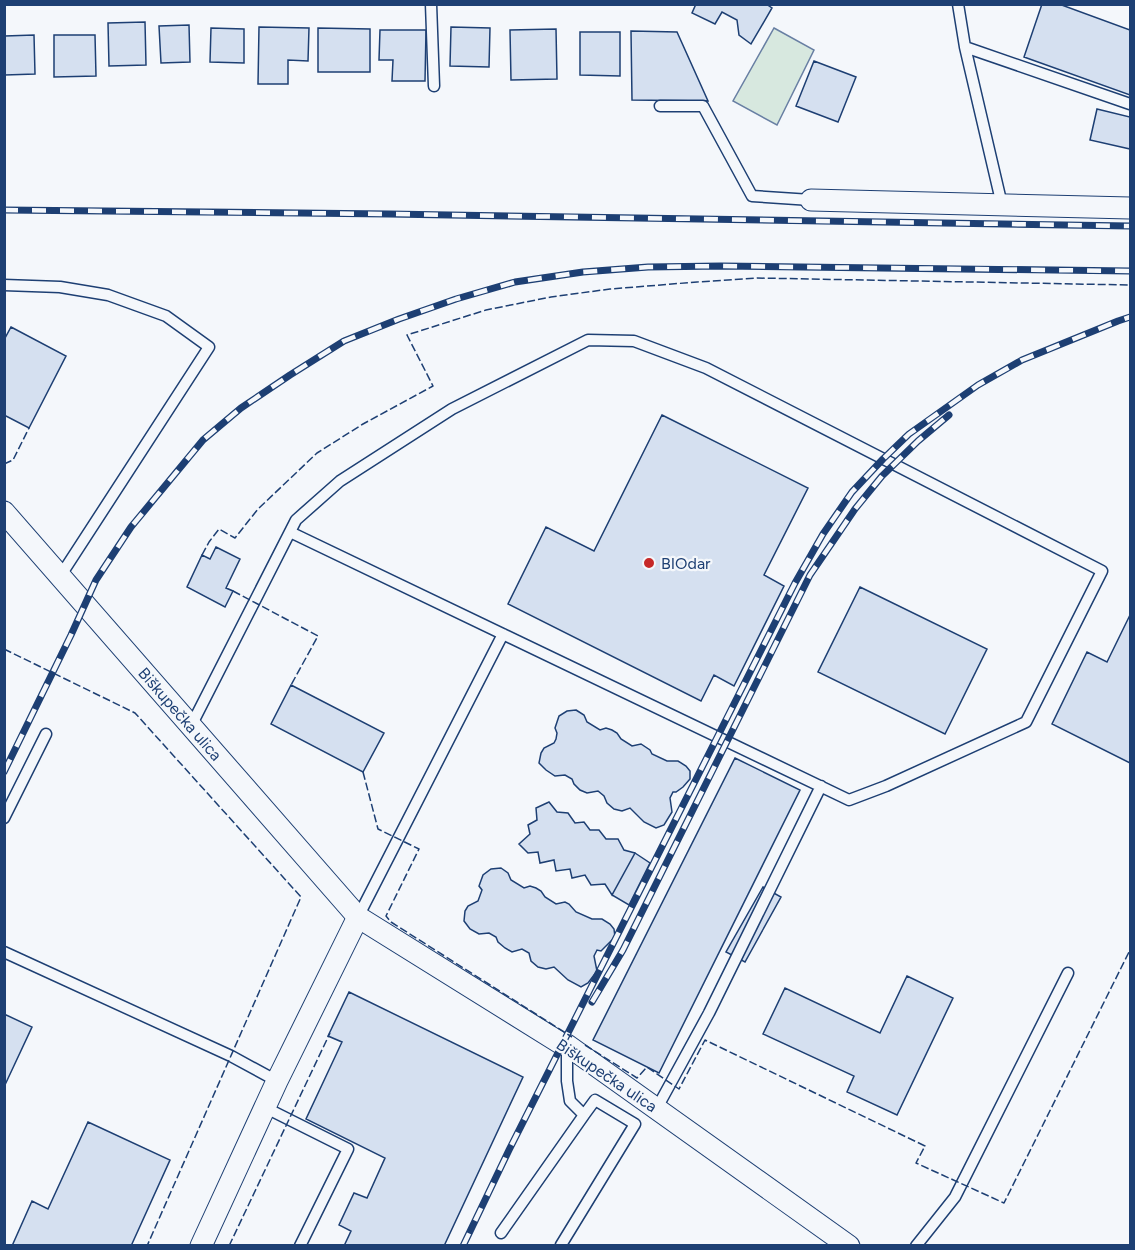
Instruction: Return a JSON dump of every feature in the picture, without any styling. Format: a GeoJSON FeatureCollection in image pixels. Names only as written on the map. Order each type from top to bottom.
{"type":"FeatureCollection","features":[{"type":"Feature","properties":{"kind":"street"},"geometry":{"type":"LineString","coordinates":[[811,200],[1131,208]]}},
{"type":"Feature","properties":{"kind":"street","name":"Biškupečka ulica"},"geometry":{"type":"LineString","coordinates":[[4,512],[61,574],[358,917],[567,1045],[849,1245]]}},
{"type":"Feature","properties":{"kind":"street"},"geometry":{"type":"LineString","coordinates":[[201,1245],[277,1081],[358,917]]}},
{"type":"Feature","properties":{"kind":"lane"},"geometry":{"type":"LineString","coordinates":[[431,4],[434,86]]}},
{"type":"Feature","properties":{"kind":"lane"},"geometry":{"type":"LineString","coordinates":[[958,4],[965,47],[1002,205]]}},
{"type":"Feature","properties":{"kind":"lane"},"geometry":{"type":"LineString","coordinates":[[965,47],[1131,104]]}},
{"type":"Feature","properties":{"kind":"lane"},"geometry":{"type":"LineString","coordinates":[[660,106],[703,106],[752,196],[811,200]]}},
{"type":"Feature","properties":{"kind":"lane"},"geometry":{"type":"LineString","coordinates":[[4,285],[60,287],[108,295],[166,316],[209,347],[61,574]]}},
{"type":"Feature","properties":{"kind":"lane"},"geometry":{"type":"LineString","coordinates":[[191,726],[296,520],[340,481],[452,409],[588,340],[634,341],[706,368],[1102,571],[1026,722],[886,786],[849,800],[290,532]]}},
{"type":"Feature","properties":{"kind":"lane"},"geometry":{"type":"LineString","coordinates":[[358,917],[503,634]]}},
{"type":"Feature","properties":{"kind":"lane"},"geometry":{"type":"LineString","coordinates":[[4,818],[46,734]]}},
{"type":"Feature","properties":{"kind":"lane"},"geometry":{"type":"LineString","coordinates":[[657,1108],[709,1013],[821,786]]}},
{"type":"Feature","properties":{"kind":"lane"},"geometry":{"type":"LineString","coordinates":[[4,952],[231,1056],[277,1081]]}},
{"type":"Feature","properties":{"kind":"lane"},"geometry":{"type":"LineString","coordinates":[[916,1245],[955,1197],[1068,973]]}},
{"type":"Feature","properties":{"kind":"lane"},"geometry":{"type":"LineString","coordinates":[[567,1045],[567,1082],[570,1101],[584,1114]]}},
{"type":"Feature","properties":{"kind":"lane"},"geometry":{"type":"LineString","coordinates":[[501,1233],[595,1100],[635,1124],[561,1245]]}},
{"type":"Feature","properties":{"kind":"lane"},"geometry":{"type":"LineString","coordinates":[[266,1107],[348,1149],[300,1245]]}},
{"type":"Feature","properties":{"kind":"shaded area"},"geometry":{"type":"Polygon","coordinates":[[[774,28],[814,50],[777,125],[733,101],[774,28]]]}},
{"type":"Feature","properties":{"kind":"building"},"geometry":{"type":"Polygon","coordinates":[[[696,4],[766,4],[772,8],[751,44],[739,35],[737,20],[722,12],[715,24],[692,13],[696,4]]]}},
{"type":"Feature","properties":{"kind":"building"},"geometry":{"type":"Polygon","coordinates":[[[1042,4],[1059,4],[1130,30],[1130,95],[1024,57],[1042,4]]]}},
{"type":"Feature","properties":{"kind":"building"},"geometry":{"type":"Polygon","coordinates":[[[145,22],[146,65],[109,66],[108,23],[145,22]]]}},
{"type":"Feature","properties":{"kind":"building"},"geometry":{"type":"Polygon","coordinates":[[[189,25],[190,62],[161,63],[159,26],[189,25]]]}},
{"type":"Feature","properties":{"kind":"building"},"geometry":{"type":"Polygon","coordinates":[[[259,27],[309,28],[308,61],[288,60],[288,84],[258,84],[259,27]]]}},
{"type":"Feature","properties":{"kind":"building"},"geometry":{"type":"Polygon","coordinates":[[[451,27],[490,28],[489,67],[450,66],[451,27]]]}},
{"type":"Feature","properties":{"kind":"building"},"geometry":{"type":"Polygon","coordinates":[[[211,28],[244,29],[244,63],[210,62],[211,28]]]}},
{"type":"Feature","properties":{"kind":"building"},"geometry":{"type":"Polygon","coordinates":[[[318,28],[370,29],[370,72],[318,72],[318,28]]]}},
{"type":"Feature","properties":{"kind":"building"},"geometry":{"type":"Polygon","coordinates":[[[556,29],[557,79],[511,80],[510,30],[556,29]]]}},
{"type":"Feature","properties":{"kind":"building"},"geometry":{"type":"Polygon","coordinates":[[[380,30],[426,30],[425,81],[392,81],[393,60],[379,60],[380,30]]]}},
{"type":"Feature","properties":{"kind":"building"},"geometry":{"type":"Polygon","coordinates":[[[631,31],[677,32],[708,101],[632,100],[631,31]]]}},
{"type":"Feature","properties":{"kind":"building"},"geometry":{"type":"Polygon","coordinates":[[[580,32],[620,32],[620,76],[580,75],[580,32]]]}},
{"type":"Feature","properties":{"kind":"building"},"geometry":{"type":"Polygon","coordinates":[[[34,35],[35,74],[5,75],[5,36],[34,35]]]}},
{"type":"Feature","properties":{"kind":"building"},"geometry":{"type":"Polygon","coordinates":[[[54,35],[95,35],[96,76],[54,77],[54,35]]]}},
{"type":"Feature","properties":{"kind":"building"},"geometry":{"type":"Polygon","coordinates":[[[814,61],[856,77],[838,122],[796,106],[814,61]]]}},
{"type":"Feature","properties":{"kind":"building"},"geometry":{"type":"Polygon","coordinates":[[[1097,109],[1130,117],[1130,149],[1090,140],[1097,109]]]}},
{"type":"Feature","properties":{"kind":"building"},"geometry":{"type":"Polygon","coordinates":[[[11,327],[66,356],[29,428],[4,415],[4,340],[11,327]]]}},
{"type":"Feature","properties":{"kind":"building","name":"BIOdar"},"geometry":{"type":"Polygon","coordinates":[[[662,415],[808,488],[764,575],[784,586],[734,686],[714,675],[701,701],[508,604],[546,527],[594,551],[662,415]]]}},
{"type":"Feature","properties":{"kind":"building"},"geometry":{"type":"Polygon","coordinates":[[[216,547],[240,559],[226,588],[233,591],[225,607],[187,587],[202,555],[210,559],[216,547]]]}},
{"type":"Feature","properties":{"kind":"building"},"geometry":{"type":"Polygon","coordinates":[[[860,587],[987,649],[945,734],[818,672],[860,587]]]}},
{"type":"Feature","properties":{"kind":"building"},"geometry":{"type":"Polygon","coordinates":[[[1130,615],[1130,763],[1052,724],[1087,652],[1107,662],[1130,615]]]}},
{"type":"Feature","properties":{"kind":"building"},"geometry":{"type":"Polygon","coordinates":[[[291,685],[384,733],[363,772],[271,724],[291,685]]]}},
{"type":"Feature","properties":{"kind":"building"},"geometry":{"type":"Polygon","coordinates":[[[576,710],[584,715],[587,722],[600,730],[606,728],[612,730],[632,746],[641,744],[652,754],[667,761],[678,761],[690,771],[690,779],[683,787],[673,792],[670,798],[672,812],[664,825],[656,828],[644,822],[630,808],[622,811],[614,809],[598,791],[587,793],[580,790],[572,779],[565,775],[555,776],[539,763],[544,748],[554,743],[556,739],[555,728],[559,716],[567,711],[576,710]]]}},
{"type":"Feature","properties":{"kind":"building"},"geometry":{"type":"Polygon","coordinates":[[[735,758],[800,790],[659,1073],[593,1040],[735,758]]]}},
{"type":"Feature","properties":{"kind":"building"},"geometry":{"type":"Polygon","coordinates":[[[549,802],[557,812],[568,813],[575,823],[584,822],[590,830],[599,830],[606,839],[618,839],[624,850],[635,853],[612,895],[605,884],[591,885],[585,875],[572,878],[570,869],[556,871],[554,860],[540,863],[538,852],[528,853],[519,844],[530,834],[528,825],[537,820],[536,808],[549,802]]]}},
{"type":"Feature","properties":{"kind":"building"},"geometry":{"type":"Polygon","coordinates":[[[635,853],[650,863],[629,905],[612,895],[635,853]]]}},
{"type":"Feature","properties":{"kind":"building"},"geometry":{"type":"Polygon","coordinates":[[[501,868],[508,873],[511,880],[524,888],[530,886],[536,888],[556,904],[565,902],[576,912],[592,919],[602,919],[614,929],[615,937],[601,951],[597,950],[594,956],[597,971],[588,983],[581,987],[568,980],[554,967],[546,969],[538,967],[531,961],[529,953],[522,949],[512,952],[489,933],[479,934],[470,929],[464,921],[465,911],[468,906],[478,901],[482,890],[479,886],[483,875],[491,869],[501,868]]]}},
{"type":"Feature","properties":{"kind":"building"},"geometry":{"type":"Polygon","coordinates":[[[763,887],[781,897],[745,962],[726,952],[763,887]]]}},
{"type":"Feature","properties":{"kind":"building"},"geometry":{"type":"Polygon","coordinates":[[[907,976],[953,998],[897,1115],[847,1092],[854,1076],[763,1034],[785,988],[880,1033],[907,976]]]}},
{"type":"Feature","properties":{"kind":"building"},"geometry":{"type":"Polygon","coordinates":[[[349,992],[523,1077],[444,1246],[344,1246],[351,1231],[339,1225],[354,1193],[367,1198],[385,1158],[306,1119],[342,1042],[328,1036],[349,992]]]}},
{"type":"Feature","properties":{"kind":"building"},"geometry":{"type":"Polygon","coordinates":[[[4,1014],[32,1027],[4,1087],[4,1014]]]}},
{"type":"Feature","properties":{"kind":"building"},"geometry":{"type":"Polygon","coordinates":[[[88,1122],[170,1160],[131,1246],[12,1246],[32,1201],[48,1209],[88,1122]]]}},
{"type":"Feature","properties":{"kind":"railway"},"geometry":{"type":"LineString","coordinates":[[4,210],[1130,226]]}},
{"type":"Feature","properties":{"kind":"railway"},"geometry":{"type":"LineString","coordinates":[[4,772],[96,580],[131,527],[203,440],[241,408],[344,341],[456,299],[515,282],[583,272],[648,267],[721,266],[1130,271]]}},
{"type":"Feature","properties":{"kind":"railway"},"geometry":{"type":"LineString","coordinates":[[463,1246],[509,1150],[795,583],[823,534],[852,492],[909,434],[978,385],[1022,360],[1130,317]]}},
{"type":"Feature","properties":{"kind":"railway"},"geometry":{"type":"LineString","coordinates":[[592,1002],[623,950],[810,575],[855,509],[882,476],[949,415]]}},
{"type":"Feature","properties":{"kind":"fence"},"geometry":{"type":"LineString","coordinates":[[202,555],[219,529],[235,538],[258,509],[317,453],[363,424],[433,386],[407,335],[486,310],[551,297],[610,289],[757,278],[1130,285]]}},
{"type":"Feature","properties":{"kind":"fence"},"geometry":{"type":"LineString","coordinates":[[4,464],[13,460],[29,428]]}},
{"type":"Feature","properties":{"kind":"fence"},"geometry":{"type":"LineString","coordinates":[[233,591],[318,636],[291,685]]}},
{"type":"Feature","properties":{"kind":"fence"},"geometry":{"type":"LineString","coordinates":[[4,649],[135,713],[301,897],[147,1246]]}},
{"type":"Feature","properties":{"kind":"fence"},"geometry":{"type":"LineString","coordinates":[[363,772],[378,829],[419,849],[386,916],[391,922],[572,1037]]}},
{"type":"Feature","properties":{"kind":"fence"},"geometry":{"type":"LineString","coordinates":[[585,1045],[637,1078],[647,1067],[679,1089],[705,1040],[925,1146],[916,1163],[1004,1203],[1130,950]]}},
{"type":"Feature","properties":{"kind":"fence"},"geometry":{"type":"LineString","coordinates":[[229,1246],[330,1033]]}},
{"type":"Feature","properties":{"kind":"place","name":"BIOdar"},"geometry":{"type":"Point","coordinates":[649,563]}}]}
